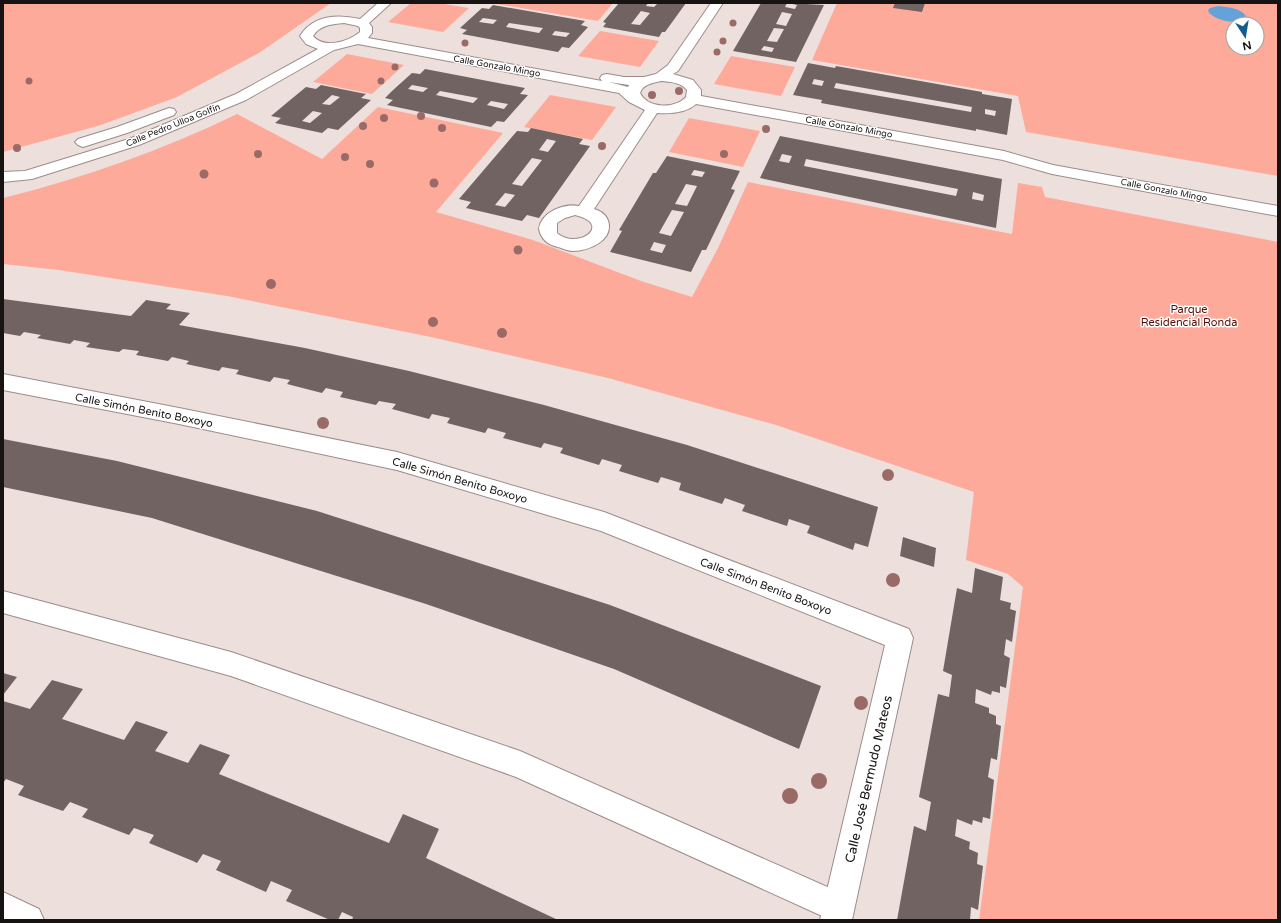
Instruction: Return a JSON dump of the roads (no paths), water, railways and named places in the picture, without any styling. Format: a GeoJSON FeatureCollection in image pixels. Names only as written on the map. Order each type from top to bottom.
{"type":"FeatureCollection","features":[{"type":"Feature","properties":{"kind":"street"},"geometry":{"type":"LineString","coordinates":[[357,9],[344,19],[330,20],[318,24],[309,30],[306,36],[309,41],[319,45],[332,46],[346,44],[361,32],[384,3]]}},
{"type":"Feature","properties":{"kind":"street"},"geometry":{"type":"LineString","coordinates":[[715,28],[722,6]]}},
{"type":"Feature","properties":{"kind":"street"},"geometry":{"type":"LineString","coordinates":[[661,77],[673,68],[722,6]]}},
{"type":"Feature","properties":{"kind":"street"},"geometry":{"type":"LineString","coordinates":[[344,19],[361,32]]}},
{"type":"Feature","properties":{"kind":"street","name":"Calle Gonzalo Mingo"},"geometry":{"type":"LineString","coordinates":[[361,32],[624,81],[644,81],[661,77]]}},
{"type":"Feature","properties":{"kind":"street","name":"Calle Gonzalo Mingo"},"geometry":{"type":"LineString","coordinates":[[361,32],[624,90],[639,103],[653,108]]}},
{"type":"Feature","properties":{"kind":"street"},"geometry":{"type":"LineString","coordinates":[[267,66],[301,48],[309,41]]}},
{"type":"Feature","properties":{"kind":"street","name":"Calle Pedro Ulloa Golfín"},"geometry":{"type":"LineString","coordinates":[[3,177],[26,176],[134,142],[241,97],[332,46]]}},
{"type":"Feature","properties":{"kind":"street"},"geometry":{"type":"LineString","coordinates":[[584,211],[653,108],[663,110],[682,107],[694,98],[694,88],[689,84],[684,75],[661,77]]}},
{"type":"Feature","properties":{"kind":"street"},"geometry":{"type":"LineString","coordinates":[[634,99],[632,94],[634,89],[644,81]]}},
{"type":"Feature","properties":{"kind":"street","name":"Calle Pedro Ulloa Golfín"},"geometry":{"type":"LineString","coordinates":[[70,146],[122,130],[226,88]]}},
{"type":"Feature","properties":{"kind":"street","name":"Calle Gonzalo Mingo"},"geometry":{"type":"LineString","coordinates":[[694,98],[1004,156],[1052,169],[1278,211]]}},
{"type":"Feature","properties":{"kind":"street","name":"Calle Gonzalo Mingo"},"geometry":{"type":"LineString","coordinates":[[1004,156],[1076,162],[1278,198]]}},
{"type":"Feature","properties":{"kind":"street"},"geometry":{"type":"LineString","coordinates":[[3,170],[20,163]]}},
{"type":"Feature","properties":{"kind":"street","name":"Calle Simón Benito Boxoyo"},"geometry":{"type":"LineString","coordinates":[[3,382],[179,416],[397,461],[604,522],[900,638]]}},
{"type":"Feature","properties":{"kind":"street"},"geometry":{"type":"LineString","coordinates":[[3,602],[232,664],[520,765],[838,914]]}},
{"type":"Feature","properties":{"kind":"street","name":"Calle José Bermudo Mateos"},"geometry":{"type":"LineString","coordinates":[[838,914],[900,638]]}},
{"type":"Feature","properties":{"kind":"street"},"geometry":{"type":"LineString","coordinates":[[3,908],[28,920]]}},
{"type":"Feature","properties":{"kind":"water"},"geometry":{"type":"Polygon","coordinates":[[[1218,6],[1230,8],[1242,12],[1246,16],[1225,16],[1225,21],[1209,13],[1208,10],[1218,6]]]}},
{"type":"Feature","properties":{"kind":"park label","name":"Parque Residencial Ronda"},"geometry":{"type":"Point","coordinates":[1189,315]}}]}
